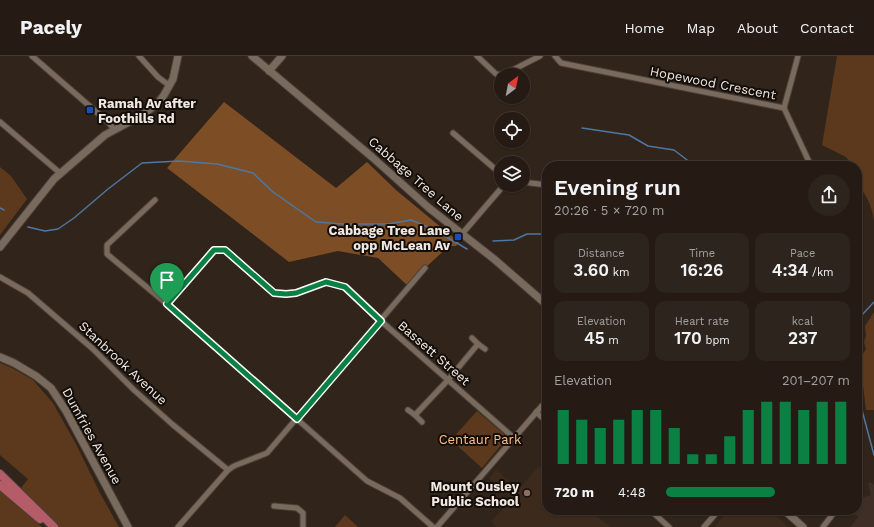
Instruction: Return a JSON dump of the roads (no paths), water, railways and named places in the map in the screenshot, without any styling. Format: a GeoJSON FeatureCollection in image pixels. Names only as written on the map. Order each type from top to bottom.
{"type":"FeatureCollection","features":[{"type":"Feature","properties":{"kind":"main road"},"geometry":{"type":"LineString","coordinates":[[0,474],[54,527]]}},
{"type":"Feature","properties":{"kind":"main road"},"geometry":{"type":"LineString","coordinates":[[0,485],[50,527]]}},
{"type":"Feature","properties":{"kind":"street"},"geometry":{"type":"LineString","coordinates":[[32,56],[108,122],[114,130]]}},
{"type":"Feature","properties":{"kind":"street"},"geometry":{"type":"LineString","coordinates":[[139,56],[158,77],[170,86]]}},
{"type":"Feature","properties":{"kind":"street"},"geometry":{"type":"LineString","coordinates":[[0,247],[49,184],[60,173],[105,135],[144,114],[158,103],[170,86],[175,72],[178,56]]}},
{"type":"Feature","properties":{"kind":"street","name":"Cabbage Tree Lane"},"geometry":{"type":"LineString","coordinates":[[252,56],[372,157],[429,208],[494,259],[542,301]]}},
{"type":"Feature","properties":{"kind":"street"},"geometry":{"type":"LineString","coordinates":[[269,71],[282,56]]}},
{"type":"Feature","properties":{"kind":"street"},"geometry":{"type":"LineString","coordinates":[[477,56],[496,74],[503,75],[540,56]]}},
{"type":"Feature","properties":{"kind":"street","name":"Hopewood Crescent"},"geometry":{"type":"LineString","coordinates":[[555,56],[561,63],[784,108],[809,161]]}},
{"type":"Feature","properties":{"kind":"street"},"geometry":{"type":"LineString","coordinates":[[784,108],[798,56]]}},
{"type":"Feature","properties":{"kind":"street"},"geometry":{"type":"LineString","coordinates":[[0,122],[60,173]]}},
{"type":"Feature","properties":{"kind":"street"},"geometry":{"type":"LineString","coordinates":[[453,133],[494,168]]}},
{"type":"Feature","properties":{"kind":"street"},"geometry":{"type":"LineString","coordinates":[[530,183],[542,184]]}},
{"type":"Feature","properties":{"kind":"street"},"geometry":{"type":"LineString","coordinates":[[462,234],[498,192]]}},
{"type":"Feature","properties":{"kind":"street"},"geometry":{"type":"LineString","coordinates":[[155,200],[107,246],[107,254],[167,304],[368,481],[400,498],[433,527]]}},
{"type":"Feature","properties":{"kind":"street","name":"Bassett Street"},"geometry":{"type":"LineString","coordinates":[[167,304],[214,250],[225,250],[274,293],[296,293],[326,282],[345,287],[381,321],[514,438]]}},
{"type":"Feature","properties":{"kind":"street"},"geometry":{"type":"LineString","coordinates":[[178,527],[228,470],[234,466],[268,453],[425,268]]}},
{"type":"Feature","properties":{"kind":"street","name":"Stanbrook Avenue"},"geometry":{"type":"LineString","coordinates":[[0,277],[28,293],[93,349],[134,390],[172,424],[228,470]]}},
{"type":"Feature","properties":{"kind":"street"},"geometry":{"type":"LineString","coordinates":[[472,338],[485,349]]}},
{"type":"Feature","properties":{"kind":"street"},"geometry":{"type":"LineString","coordinates":[[415,416],[478,344]]}},
{"type":"Feature","properties":{"kind":"street","name":"Dumfries Avenue"},"geometry":{"type":"LineString","coordinates":[[0,357],[14,363],[36,376],[51,388],[66,411],[128,527]]}},
{"type":"Feature","properties":{"kind":"street"},"geometry":{"type":"LineString","coordinates":[[437,527],[542,405]]}},
{"type":"Feature","properties":{"kind":"street"},"geometry":{"type":"LineString","coordinates":[[408,410],[422,422]]}},
{"type":"Feature","properties":{"kind":"street"},"geometry":{"type":"LineString","coordinates":[[536,412],[542,417]]}},
{"type":"Feature","properties":{"kind":"street"},"geometry":{"type":"LineString","coordinates":[[274,506],[297,508],[303,513],[303,527]]}},
{"type":"Feature","properties":{"kind":"street"},"geometry":{"type":"LineString","coordinates":[[656,515],[670,527]]}},
{"type":"Feature","properties":{"kind":"street"},"geometry":{"type":"LineString","coordinates":[[704,527],[715,515]]}},
{"type":"Feature","properties":{"kind":"street"},"geometry":{"type":"LineString","coordinates":[[790,515],[803,527]]}},
{"type":"Feature","properties":{"kind":"street"},"geometry":{"type":"LineString","coordinates":[[823,527],[832,515]]}},
{"type":"Feature","properties":{"kind":"waterway"},"geometry":{"type":"LineString","coordinates":[[582,128],[629,135],[648,146],[674,150],[688,161]]}},
{"type":"Feature","properties":{"kind":"waterway"},"geometry":{"type":"LineString","coordinates":[[28,227],[45,231],[58,229],[74,218],[142,163],[179,161],[217,164],[253,173],[273,192],[316,222],[343,224],[388,224],[411,220],[433,229],[467,249]]}},
{"type":"Feature","properties":{"kind":"waterway"},"geometry":{"type":"LineString","coordinates":[[0,208],[4,210]]}},
{"type":"Feature","properties":{"kind":"waterway"},"geometry":{"type":"LineString","coordinates":[[493,241],[514,240],[527,234],[542,234]]}},
{"type":"Feature","properties":{"kind":"waterway"},"geometry":{"type":"LineString","coordinates":[[862,315],[874,302]]}},
{"type":"Feature","properties":{"kind":"waterway"},"geometry":{"type":"LineString","coordinates":[[862,410],[874,455]]}},
{"type":"Feature","properties":{"kind":"place","name":"Ramah Av after Foothills Rd"},"geometry":{"type":"Point","coordinates":[90,110]}},
{"type":"Feature","properties":{"kind":"place","name":"Cabbage Tree Lane opp McLean Av"},"geometry":{"type":"Point","coordinates":[458,237]}},
{"type":"Feature","properties":{"kind":"place","name":"Mount Ousley Public School"},"geometry":{"type":"Point","coordinates":[527,493]}},
{"type":"Feature","properties":{"kind":"park label","name":"Centaur Park"},"geometry":{"type":"Point","coordinates":[480,439]}}]}
